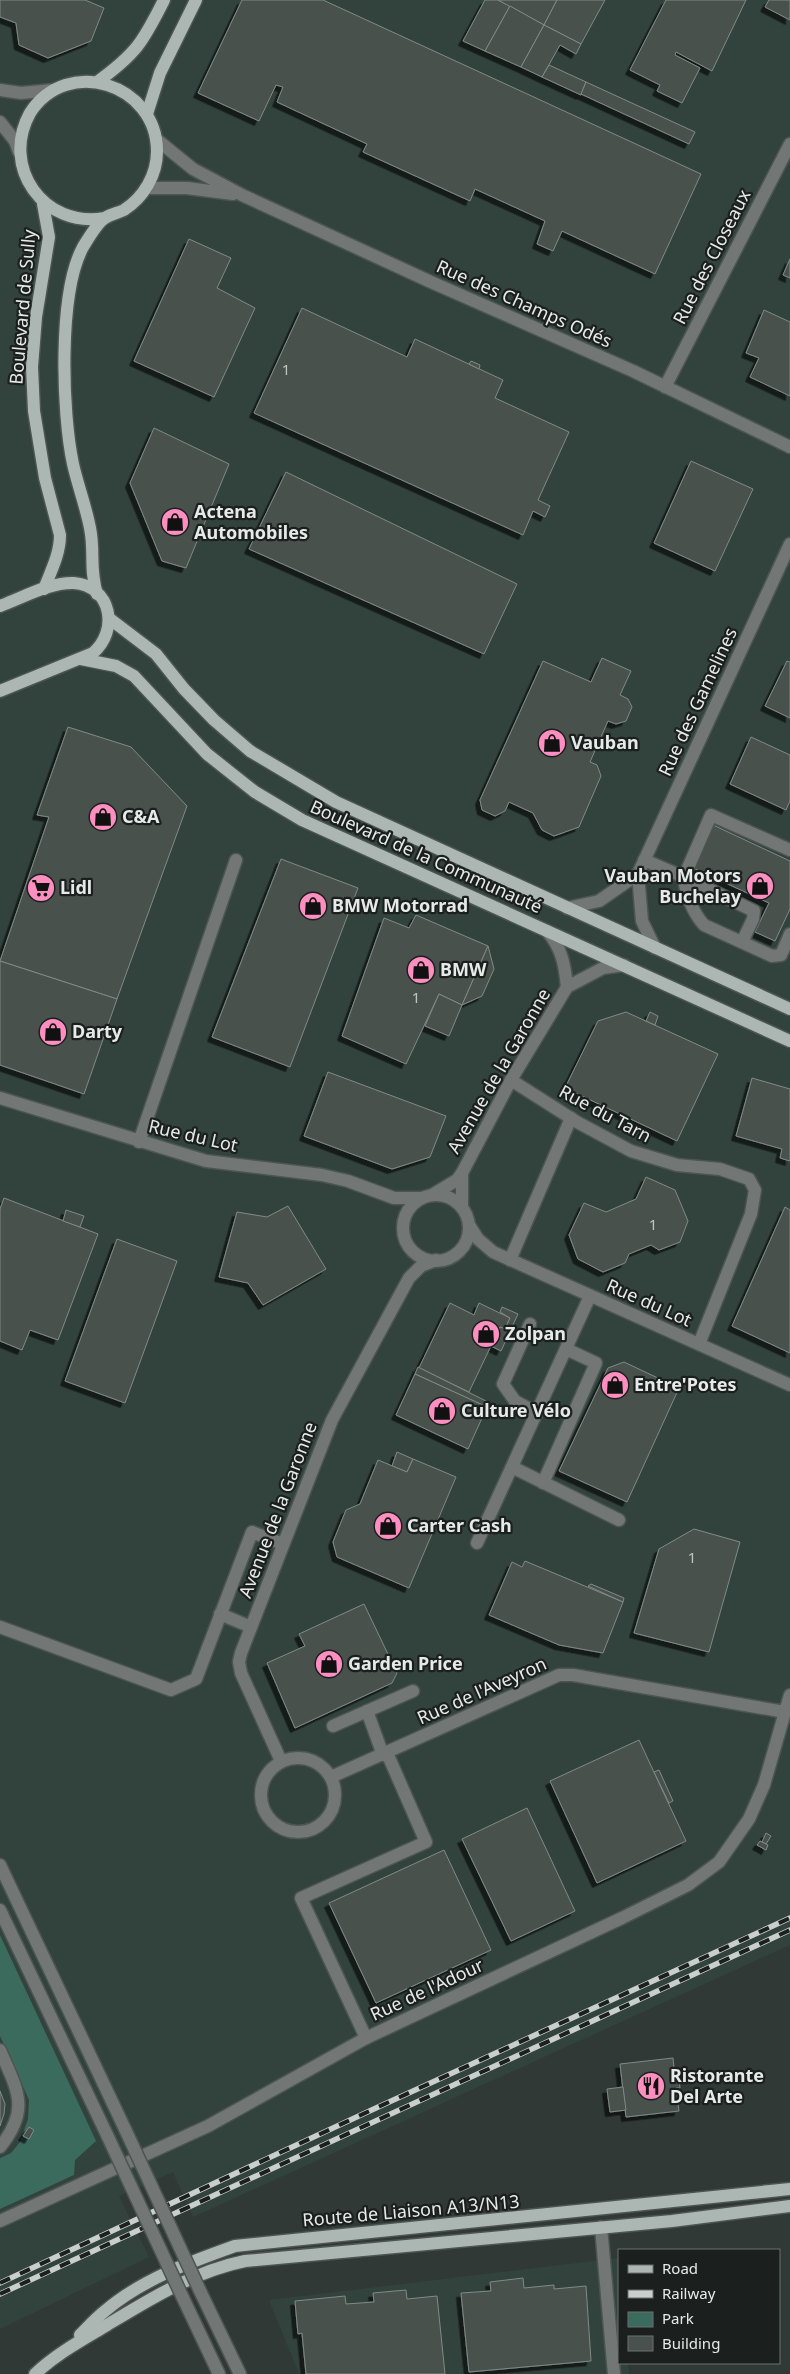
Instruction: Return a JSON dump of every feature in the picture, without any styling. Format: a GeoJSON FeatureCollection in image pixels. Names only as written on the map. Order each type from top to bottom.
{"type":"FeatureCollection","features":[{"type":"Feature","properties":{"kind":"main road"},"geometry":{"type":"LineString","coordinates":[[97,82],[134,53],[143,42],[164,0]]}},
{"type":"Feature","properties":{"kind":"main road"},"geometry":{"type":"LineString","coordinates":[[147,114],[160,73],[196,0]]}},
{"type":"Feature","properties":{"kind":"main road","name":"Boulevard de Sully"},"geometry":{"type":"LineString","coordinates":[[97,82],[115,86],[125,92],[147,114],[156,139],[157,161],[146,188],[125,209],[104,218],[76,219],[55,212],[43,204],[31,191],[25,180],[18,152],[21,134],[27,117],[39,102],[53,90],[72,83],[97,82]]}},
{"type":"Feature","properties":{"kind":"main road","name":"Boulevard de Sully"},"geometry":{"type":"LineString","coordinates":[[43,204],[49,237],[32,367],[34,411],[45,478],[60,535],[57,559],[44,589]]}},
{"type":"Feature","properties":{"kind":"main road"},"geometry":{"type":"LineString","coordinates":[[97,594],[90,565],[90,530],[73,462],[67,424],[64,349],[72,280],[81,252],[104,218]]}},
{"type":"Feature","properties":{"kind":"main road"},"geometry":{"type":"LineString","coordinates":[[0,606],[44,589],[74,583],[86,586],[97,594],[104,602],[110,619],[106,636],[99,648],[81,659],[0,691]]}},
{"type":"Feature","properties":{"kind":"main road","name":"Boulevard de la Communauté"},"geometry":{"type":"LineString","coordinates":[[110,619],[156,654],[184,689],[214,720],[250,750],[336,802],[790,1009]]}},
{"type":"Feature","properties":{"kind":"main road","name":"Boulevard de la Communauté"},"geometry":{"type":"LineString","coordinates":[[81,659],[116,666],[134,676],[207,754],[233,776],[275,805],[327,832],[790,1041]]}},
{"type":"Feature","properties":{"kind":"main road","name":"Route de Liaison A13/N13"},"geometry":{"type":"LineString","coordinates":[[66,2350],[104,2311],[131,2291],[235,2246],[790,2189]]}},
{"type":"Feature","properties":{"kind":"main road","name":"Route de Liaison A13/N13"},"geometry":{"type":"LineString","coordinates":[[35,2374],[66,2350],[151,2299],[224,2265],[254,2260],[601,2227],[790,2206]]}},
{"type":"Feature","properties":{"kind":"street"},"geometry":{"type":"LineString","coordinates":[[0,90],[21,93],[53,90]]}},
{"type":"Feature","properties":{"kind":"street"},"geometry":{"type":"LineString","coordinates":[[0,122],[15,141],[18,152]]}},
{"type":"Feature","properties":{"kind":"street","name":"Rue des Champs Odés"},"geometry":{"type":"LineString","coordinates":[[156,139],[193,169],[242,195],[665,387],[790,447]]}},
{"type":"Feature","properties":{"kind":"street","name":"Rue des Closeaux"},"geometry":{"type":"LineString","coordinates":[[665,387],[790,144]]}},
{"type":"Feature","properties":{"kind":"street","name":"Rue des Champs Odés"},"geometry":{"type":"LineString","coordinates":[[146,188],[187,188],[242,195]]}},
{"type":"Feature","properties":{"kind":"street","name":"Rue des Gamelines"},"geometry":{"type":"LineString","coordinates":[[655,948],[642,921],[638,874],[790,544]]}},
{"type":"Feature","properties":{"kind":"street"},"geometry":{"type":"LineString","coordinates":[[790,850],[711,815],[684,877],[685,888],[699,919],[704,925],[772,956],[781,955],[790,934]]}},
{"type":"Feature","properties":{"kind":"street"},"geometry":{"type":"LineString","coordinates":[[139,1142],[236,860]]}},
{"type":"Feature","properties":{"kind":"street"},"geometry":{"type":"LineString","coordinates":[[644,860],[754,911],[754,918],[742,942]]}},
{"type":"Feature","properties":{"kind":"street"},"geometry":{"type":"LineString","coordinates":[[567,908],[599,901],[638,874]]}},
{"type":"Feature","properties":{"kind":"street"},"geometry":{"type":"LineString","coordinates":[[548,931],[555,940],[564,960],[567,987],[603,968],[624,965]]}},
{"type":"Feature","properties":{"kind":"street","name":"Avenue de la Garonne"},"geometry":{"type":"LineString","coordinates":[[462,1173],[511,1080],[567,987]]}},
{"type":"Feature","properties":{"kind":"street","name":"Rue du Tarn"},"geometry":{"type":"LineString","coordinates":[[511,1080],[571,1118],[631,1151],[677,1165],[720,1169],[748,1179],[755,1190],[751,1214],[699,1344]]}},
{"type":"Feature","properties":{"kind":"street","name":"Rue du Lot"},"geometry":{"type":"LineString","coordinates":[[0,1098],[206,1161],[322,1175],[404,1199],[427,1197]]}},
{"type":"Feature","properties":{"kind":"street"},"geometry":{"type":"LineString","coordinates":[[510,1260],[571,1118]]}},
{"type":"Feature","properties":{"kind":"street"},"geometry":{"type":"LineString","coordinates":[[404,1230],[408,1211],[427,1197],[450,1185],[462,1173]]}},
{"type":"Feature","properties":{"kind":"street"},"geometry":{"type":"LineString","coordinates":[[462,1173],[462,1207],[469,1225],[478,1239],[493,1252]]}},
{"type":"Feature","properties":{"kind":"street"},"geometry":{"type":"LineString","coordinates":[[382,1194],[396,1209],[404,1230],[411,1264],[408,1278]]}},
{"type":"Feature","properties":{"kind":"street"},"geometry":{"type":"LineString","coordinates":[[427,1197],[451,1198],[462,1207]]}},
{"type":"Feature","properties":{"kind":"street"},"geometry":{"type":"LineString","coordinates":[[408,1278],[421,1266],[450,1257],[458,1252],[467,1240],[469,1225]]}},
{"type":"Feature","properties":{"kind":"street"},"geometry":{"type":"LineString","coordinates":[[408,1244],[422,1257],[436,1260]]}},
{"type":"Feature","properties":{"kind":"street"},"geometry":{"type":"LineString","coordinates":[[458,1252],[478,1250],[493,1252]]}},
{"type":"Feature","properties":{"kind":"street","name":"Rue du Lot"},"geometry":{"type":"LineString","coordinates":[[493,1252],[790,1385]]}},
{"type":"Feature","properties":{"kind":"street","name":"Avenue de la Garonne"},"geometry":{"type":"LineString","coordinates":[[281,1762],[241,1673],[239,1662],[241,1653],[332,1420],[408,1278]]}},
{"type":"Feature","properties":{"kind":"street"},"geometry":{"type":"LineString","coordinates":[[477,1544],[590,1296]]}},
{"type":"Feature","properties":{"kind":"street"},"geometry":{"type":"LineString","coordinates":[[530,1324],[503,1384],[514,1401],[537,1413]]}},
{"type":"Feature","properties":{"kind":"street"},"geometry":{"type":"LineString","coordinates":[[543,1482],[596,1363],[566,1349]]}},
{"type":"Feature","properties":{"kind":"street"},"geometry":{"type":"LineString","coordinates":[[512,1467],[619,1520]]}},
{"type":"Feature","properties":{"kind":"street"},"geometry":{"type":"LineString","coordinates":[[0,1627],[171,1690],[196,1679],[252,1532],[283,1544]]}},
{"type":"Feature","properties":{"kind":"street"},"geometry":{"type":"LineString","coordinates":[[220,1614],[251,1627]]}},
{"type":"Feature","properties":{"kind":"street","name":"Rue de l'Aveyron"},"geometry":{"type":"LineString","coordinates":[[331,1777],[542,1681],[564,1675],[785,1712]]}},
{"type":"Feature","properties":{"kind":"street"},"geometry":{"type":"LineString","coordinates":[[333,1726],[413,1691]]}},
{"type":"Feature","properties":{"kind":"street"},"geometry":{"type":"LineString","coordinates":[[785,1712],[790,1695]]}},
{"type":"Feature","properties":{"kind":"street"},"geometry":{"type":"LineString","coordinates":[[366,2038],[301,1898],[426,1842],[367,1711]]}},
{"type":"Feature","properties":{"kind":"street","name":"Rue de l'Adour"},"geometry":{"type":"LineString","coordinates":[[0,2221],[208,2126],[366,2038],[688,1885],[719,1862],[749,1819],[764,1785],[785,1712]]}},
{"type":"Feature","properties":{"kind":"street"},"geometry":{"type":"LineString","coordinates":[[292,1758],[304,1758],[319,1765],[331,1777],[335,1789],[335,1802],[330,1814],[322,1823],[311,1830],[299,1832],[286,1830],[275,1825],[266,1816],[261,1804],[260,1791],[264,1779],[271,1769],[281,1762],[292,1758]]}},
{"type":"Feature","properties":{"kind":"street"},"geometry":{"type":"LineString","coordinates":[[0,1865],[240,2374]]}},
{"type":"Feature","properties":{"kind":"street"},"geometry":{"type":"LineString","coordinates":[[0,1910],[219,2374]]}},
{"type":"Feature","properties":{"kind":"street"},"geometry":{"type":"LineString","coordinates":[[0,2050],[18,2091],[19,2116],[11,2133],[0,2147]]}},
{"type":"Feature","properties":{"kind":"street"},"geometry":{"type":"LineString","coordinates":[[601,2227],[614,2374]]}},
{"type":"Feature","properties":{"kind":"shaded area"},"geometry":{"type":"Polygon","coordinates":[[[0,0],[790,0],[790,1945],[193,2217],[173,2172],[119,2196],[149,2257],[0,2329],[0,0]]]}},
{"type":"Feature","properties":{"kind":"shaded area"},"geometry":{"type":"Polygon","coordinates":[[[618,2258],[618,2364],[628,2364],[629,2374],[299,2374],[269,2300],[618,2258]]]}},
{"type":"Feature","properties":{"kind":"green space"},"geometry":{"type":"Polygon","coordinates":[[[0,1935],[96,2141],[75,2160],[74,2175],[0,2209],[0,2158],[11,2153],[20,2142],[28,2119],[29,2100],[0,2036],[0,1935]]]}},
{"type":"Feature","properties":{"kind":"building"},"geometry":{"type":"Polygon","coordinates":[[[0,0],[85,0],[104,8],[91,41],[48,58],[19,45],[16,23],[0,17],[0,0]]]}},
{"type":"Feature","properties":{"kind":"building"},"geometry":{"type":"Polygon","coordinates":[[[242,0],[323,0],[701,174],[655,274],[562,231],[553,251],[537,244],[545,221],[475,189],[470,201],[363,152],[367,144],[277,102],[283,87],[276,85],[259,121],[198,93],[242,0]]]}},
{"type":"Feature","properties":{"kind":"building"},"geometry":{"type":"Polygon","coordinates":[[[485,0],[498,0],[510,6],[485,51],[463,41],[485,0]]]}},
{"type":"Feature","properties":{"kind":"building"},"geometry":{"type":"Polygon","coordinates":[[[498,0],[557,0],[544,25],[498,0]]]}},
{"type":"Feature","properties":{"kind":"building"},"geometry":{"type":"Polygon","coordinates":[[[557,0],[605,0],[581,44],[544,25],[557,0]]]}},
{"type":"Feature","properties":{"kind":"building"},"geometry":{"type":"Polygon","coordinates":[[[666,0],[746,0],[712,71],[676,52],[675,55],[700,68],[682,103],[657,91],[660,85],[630,70],[666,0]]]}},
{"type":"Feature","properties":{"kind":"building"},"geometry":{"type":"Polygon","coordinates":[[[769,0],[790,0],[790,20],[765,7],[769,0]]]}},
{"type":"Feature","properties":{"kind":"building"},"geometry":{"type":"Polygon","coordinates":[[[510,6],[544,25],[521,67],[485,51],[510,6]]]}},
{"type":"Feature","properties":{"kind":"building"},"geometry":{"type":"Polygon","coordinates":[[[544,25],[581,44],[576,54],[560,45],[542,77],[521,67],[544,25]]]}},
{"type":"Feature","properties":{"kind":"building"},"geometry":{"type":"Polygon","coordinates":[[[549,65],[586,82],[581,95],[542,77],[549,65]]]}},
{"type":"Feature","properties":{"kind":"building"},"geometry":{"type":"Polygon","coordinates":[[[586,82],[695,132],[689,144],[581,94],[586,82]]]}},
{"type":"Feature","properties":{"kind":"building"},"geometry":{"type":"Polygon","coordinates":[[[189,239],[231,258],[217,288],[255,308],[214,397],[134,361],[189,239]]]}},
{"type":"Feature","properties":{"kind":"building"},"geometry":{"type":"Polygon","coordinates":[[[790,259],[790,278],[783,275],[790,259]]]}},
{"type":"Feature","properties":{"kind":"building"},"geometry":{"type":"Polygon","coordinates":[[[302,308],[407,357],[415,339],[503,380],[495,398],[569,432],[538,500],[550,506],[545,517],[533,511],[523,535],[254,413],[302,308]]]}},
{"type":"Feature","properties":{"kind":"building"},"geometry":{"type":"Polygon","coordinates":[[[764,310],[790,322],[790,396],[750,377],[759,358],[746,353],[764,310]]]}},
{"type":"Feature","properties":{"kind":"building"},"geometry":{"type":"Polygon","coordinates":[[[471,361],[480,365],[479,369],[469,364],[471,361]]]}},
{"type":"Feature","properties":{"kind":"building","name":"Actena Automobiles"},"geometry":{"type":"Polygon","coordinates":[[[154,428],[229,464],[186,568],[162,561],[130,483],[154,428]]]}},
{"type":"Feature","properties":{"kind":"building"},"geometry":{"type":"Polygon","coordinates":[[[691,461],[753,489],[715,571],[654,543],[691,461]]]}},
{"type":"Feature","properties":{"kind":"building"},"geometry":{"type":"Polygon","coordinates":[[[286,472],[517,584],[484,654],[249,549],[286,472]]]}},
{"type":"Feature","properties":{"kind":"building","name":"Vauban"},"geometry":{"type":"Polygon","coordinates":[[[602,658],[631,671],[620,695],[628,699],[632,707],[626,721],[616,724],[608,721],[590,762],[597,765],[601,776],[579,827],[554,836],[542,830],[533,813],[509,802],[505,811],[495,816],[482,810],[480,800],[543,661],[591,682],[602,658]]]}},
{"type":"Feature","properties":{"kind":"building"},"geometry":{"type":"Polygon","coordinates":[[[787,661],[790,662],[790,718],[765,706],[787,661]]]}},
{"type":"Feature","properties":{"kind":"building"},"geometry":{"type":"Polygon","coordinates":[[[68,727],[131,747],[187,806],[117,999],[0,961],[49,817],[37,815],[68,727]]]}},
{"type":"Feature","properties":{"kind":"building"},"geometry":{"type":"Polygon","coordinates":[[[751,737],[790,755],[790,801],[786,810],[730,784],[751,737]]]}},
{"type":"Feature","properties":{"kind":"building","name":"Vauban Motors Buchelay"},"geometry":{"type":"Polygon","coordinates":[[[713,825],[790,861],[790,909],[775,941],[755,932],[769,903],[693,868],[713,825]]]}},
{"type":"Feature","properties":{"kind":"building"},"geometry":{"type":"Polygon","coordinates":[[[281,859],[358,888],[290,1067],[212,1037],[281,859]]]}},
{"type":"Feature","properties":{"kind":"building","name":"BMW"},"geometry":{"type":"Polygon","coordinates":[[[416,915],[488,946],[462,1005],[439,994],[406,1064],[342,1036],[384,918],[409,928],[416,915]]]}},
{"type":"Feature","properties":{"kind":"building"},"geometry":{"type":"Polygon","coordinates":[[[488,946],[494,969],[482,996],[462,1005],[488,946]]]}},
{"type":"Feature","properties":{"kind":"building","name":"Darty"},"geometry":{"type":"Polygon","coordinates":[[[0,961],[117,999],[84,1094],[0,1065],[0,961]]]}},
{"type":"Feature","properties":{"kind":"building"},"geometry":{"type":"Polygon","coordinates":[[[439,994],[462,1005],[449,1036],[425,1026],[439,994]]]}},
{"type":"Feature","properties":{"kind":"building"},"geometry":{"type":"Polygon","coordinates":[[[626,1012],[718,1054],[677,1141],[565,1088],[598,1021],[626,1012]]]}},
{"type":"Feature","properties":{"kind":"building"},"geometry":{"type":"Polygon","coordinates":[[[650,1012],[658,1016],[655,1025],[646,1021],[650,1012]]]}},
{"type":"Feature","properties":{"kind":"building"},"geometry":{"type":"Polygon","coordinates":[[[328,1072],[446,1116],[430,1157],[392,1169],[304,1136],[328,1072]]]}},
{"type":"Feature","properties":{"kind":"building"},"geometry":{"type":"Polygon","coordinates":[[[752,1078],[790,1089],[790,1161],[780,1158],[782,1149],[736,1136],[752,1078]]]}},
{"type":"Feature","properties":{"kind":"building"},"geometry":{"type":"Polygon","coordinates":[[[646,1177],[675,1190],[688,1221],[680,1242],[659,1250],[651,1245],[629,1254],[625,1263],[603,1272],[578,1259],[569,1235],[584,1203],[606,1212],[636,1199],[646,1177]]]}},
{"type":"Feature","properties":{"kind":"building"},"geometry":{"type":"Polygon","coordinates":[[[4,1198],[98,1234],[58,1340],[30,1330],[22,1350],[0,1341],[0,1209],[4,1198]]]}},
{"type":"Feature","properties":{"kind":"building"},"geometry":{"type":"Polygon","coordinates":[[[288,1206],[326,1269],[263,1305],[248,1283],[219,1277],[237,1212],[267,1217],[288,1206]]]}},
{"type":"Feature","properties":{"kind":"building"},"geometry":{"type":"Polygon","coordinates":[[[785,1207],[790,1210],[790,1353],[732,1326],[785,1207]]]}},
{"type":"Feature","properties":{"kind":"building"},"geometry":{"type":"Polygon","coordinates":[[[66,1210],[84,1216],[80,1227],[63,1221],[66,1210]]]}},
{"type":"Feature","properties":{"kind":"building"},"geometry":{"type":"Polygon","coordinates":[[[117,1239],[177,1261],[125,1403],[65,1381],[117,1239]]]}},
{"type":"Feature","properties":{"kind":"building"},"geometry":{"type":"Polygon","coordinates":[[[450,1303],[474,1315],[479,1303],[510,1318],[505,1329],[500,1327],[469,1392],[419,1368],[450,1303]]]}},
{"type":"Feature","properties":{"kind":"building"},"geometry":{"type":"Polygon","coordinates":[[[502,1307],[518,1314],[501,1351],[491,1346],[500,1327],[505,1329],[510,1318],[500,1312],[502,1307]]]}},
{"type":"Feature","properties":{"kind":"building"},"geometry":{"type":"Polygon","coordinates":[[[624,1362],[679,1388],[627,1502],[559,1471],[608,1368],[624,1362]]]}},
{"type":"Feature","properties":{"kind":"building"},"geometry":{"type":"Polygon","coordinates":[[[418,1367],[490,1403],[487,1407],[415,1374],[418,1367]]]}},
{"type":"Feature","properties":{"kind":"building","name":"Culture Vélo"},"geometry":{"type":"Polygon","coordinates":[[[415,1374],[487,1407],[468,1449],[396,1415],[415,1374]]]}},
{"type":"Feature","properties":{"kind":"building"},"geometry":{"type":"Polygon","coordinates":[[[397,1452],[413,1459],[407,1472],[392,1466],[397,1452]]]}},
{"type":"Feature","properties":{"kind":"building","name":"Carter Cash"},"geometry":{"type":"Polygon","coordinates":[[[413,1459],[456,1477],[409,1588],[337,1557],[333,1542],[346,1510],[360,1504],[378,1460],[407,1472],[413,1459]]]}},
{"type":"Feature","properties":{"kind":"building"},"geometry":{"type":"Polygon","coordinates":[[[694,1529],[740,1542],[709,1652],[634,1633],[659,1549],[694,1529]]]}},
{"type":"Feature","properties":{"kind":"building"},"geometry":{"type":"Polygon","coordinates":[[[525,1561],[623,1602],[603,1653],[559,1645],[489,1615],[512,1562],[522,1567],[525,1561]]]}},
{"type":"Feature","properties":{"kind":"building"},"geometry":{"type":"Polygon","coordinates":[[[591,1584],[624,1598],[623,1602],[588,1586],[591,1584]]]}},
{"type":"Feature","properties":{"kind":"building"},"geometry":{"type":"Polygon","coordinates":[[[364,1604],[397,1673],[392,1683],[295,1728],[267,1663],[305,1646],[299,1634],[364,1604]]]}},
{"type":"Feature","properties":{"kind":"building"},"geometry":{"type":"Polygon","coordinates":[[[639,1740],[686,1841],[597,1883],[550,1781],[639,1740]]]}},
{"type":"Feature","properties":{"kind":"building"},"geometry":{"type":"Polygon","coordinates":[[[659,1770],[673,1801],[669,1803],[654,1772],[659,1770]]]}},
{"type":"Feature","properties":{"kind":"building"},"geometry":{"type":"Polygon","coordinates":[[[527,1808],[575,1911],[511,1941],[462,1839],[527,1808]]]}},
{"type":"Feature","properties":{"kind":"building"},"geometry":{"type":"Polygon","coordinates":[[[766,1833],[771,1836],[766,1844],[762,1842],[766,1833]]]}},
{"type":"Feature","properties":{"kind":"building"},"geometry":{"type":"Polygon","coordinates":[[[760,1841],[768,1845],[766,1850],[757,1845],[760,1841]]]}},
{"type":"Feature","properties":{"kind":"building"},"geometry":{"type":"Polygon","coordinates":[[[444,1850],[491,1950],[376,2003],[329,1903],[444,1850]]]}},
{"type":"Feature","properties":{"kind":"building","name":"Ristorante Del Arte"},"geometry":{"type":"Polygon","coordinates":[[[673,2058],[675,2077],[679,2077],[680,2088],[676,2088],[679,2111],[626,2117],[620,2064],[673,2058]]]}},
{"type":"Feature","properties":{"kind":"building"},"geometry":{"type":"Polygon","coordinates":[[[623,2087],[626,2110],[610,2112],[607,2089],[623,2087]]]}},
{"type":"Feature","properties":{"kind":"building"},"geometry":{"type":"Polygon","coordinates":[[[0,2091],[5,2104],[0,2126],[0,2091]]]}},
{"type":"Feature","properties":{"kind":"building"},"geometry":{"type":"Polygon","coordinates":[[[29,2127],[34,2130],[29,2139],[23,2136],[29,2127]]]}},
{"type":"Feature","properties":{"kind":"building"},"geometry":{"type":"Polygon","coordinates":[[[523,2278],[524,2288],[554,2285],[554,2289],[586,2286],[591,2361],[469,2372],[461,2293],[491,2291],[490,2282],[523,2278]]]}},
{"type":"Feature","properties":{"kind":"building"},"geometry":{"type":"Polygon","coordinates":[[[406,2290],[407,2299],[437,2296],[445,2374],[306,2374],[302,2333],[298,2334],[295,2301],[345,2296],[346,2304],[374,2302],[373,2293],[406,2290]]]}},
{"type":"Feature","properties":{"kind":"railway"},"geometry":{"type":"LineString","coordinates":[[0,2283],[790,1918]]}},
{"type":"Feature","properties":{"kind":"railway"},"geometry":{"type":"LineString","coordinates":[[0,2294],[790,1930]]}},
{"type":"Feature","properties":{"kind":"place","name":"Actena Automobiles"},"geometry":{"type":"Point","coordinates":[175,522]}},
{"type":"Feature","properties":{"kind":"place","name":"Vauban"},"geometry":{"type":"Point","coordinates":[552,743]}},
{"type":"Feature","properties":{"kind":"place","name":"C&A"},"geometry":{"type":"Point","coordinates":[103,817]}},
{"type":"Feature","properties":{"kind":"place","name":"Vauban Motors Buchelay"},"geometry":{"type":"Point","coordinates":[760,886]}},
{"type":"Feature","properties":{"kind":"place","name":"Lidl"},"geometry":{"type":"Point","coordinates":[41,888]}},
{"type":"Feature","properties":{"kind":"place","name":"BMW Motorrad"},"geometry":{"type":"Point","coordinates":[313,906]}},
{"type":"Feature","properties":{"kind":"place","name":"BMW"},"geometry":{"type":"Point","coordinates":[421,970]}},
{"type":"Feature","properties":{"kind":"place","name":"Darty"},"geometry":{"type":"Point","coordinates":[53,1032]}},
{"type":"Feature","properties":{"kind":"place","name":"Zolpan"},"geometry":{"type":"Point","coordinates":[486,1334]}},
{"type":"Feature","properties":{"kind":"place","name":"Entre'Potes"},"geometry":{"type":"Point","coordinates":[615,1385]}},
{"type":"Feature","properties":{"kind":"place","name":"Culture Vélo"},"geometry":{"type":"Point","coordinates":[442,1411]}},
{"type":"Feature","properties":{"kind":"place","name":"Carter Cash"},"geometry":{"type":"Point","coordinates":[388,1526]}},
{"type":"Feature","properties":{"kind":"place","name":"Garden Price"},"geometry":{"type":"Point","coordinates":[329,1664]}},
{"type":"Feature","properties":{"kind":"place","name":"Ristorante Del Arte"},"geometry":{"type":"Point","coordinates":[651,2086]}}]}
